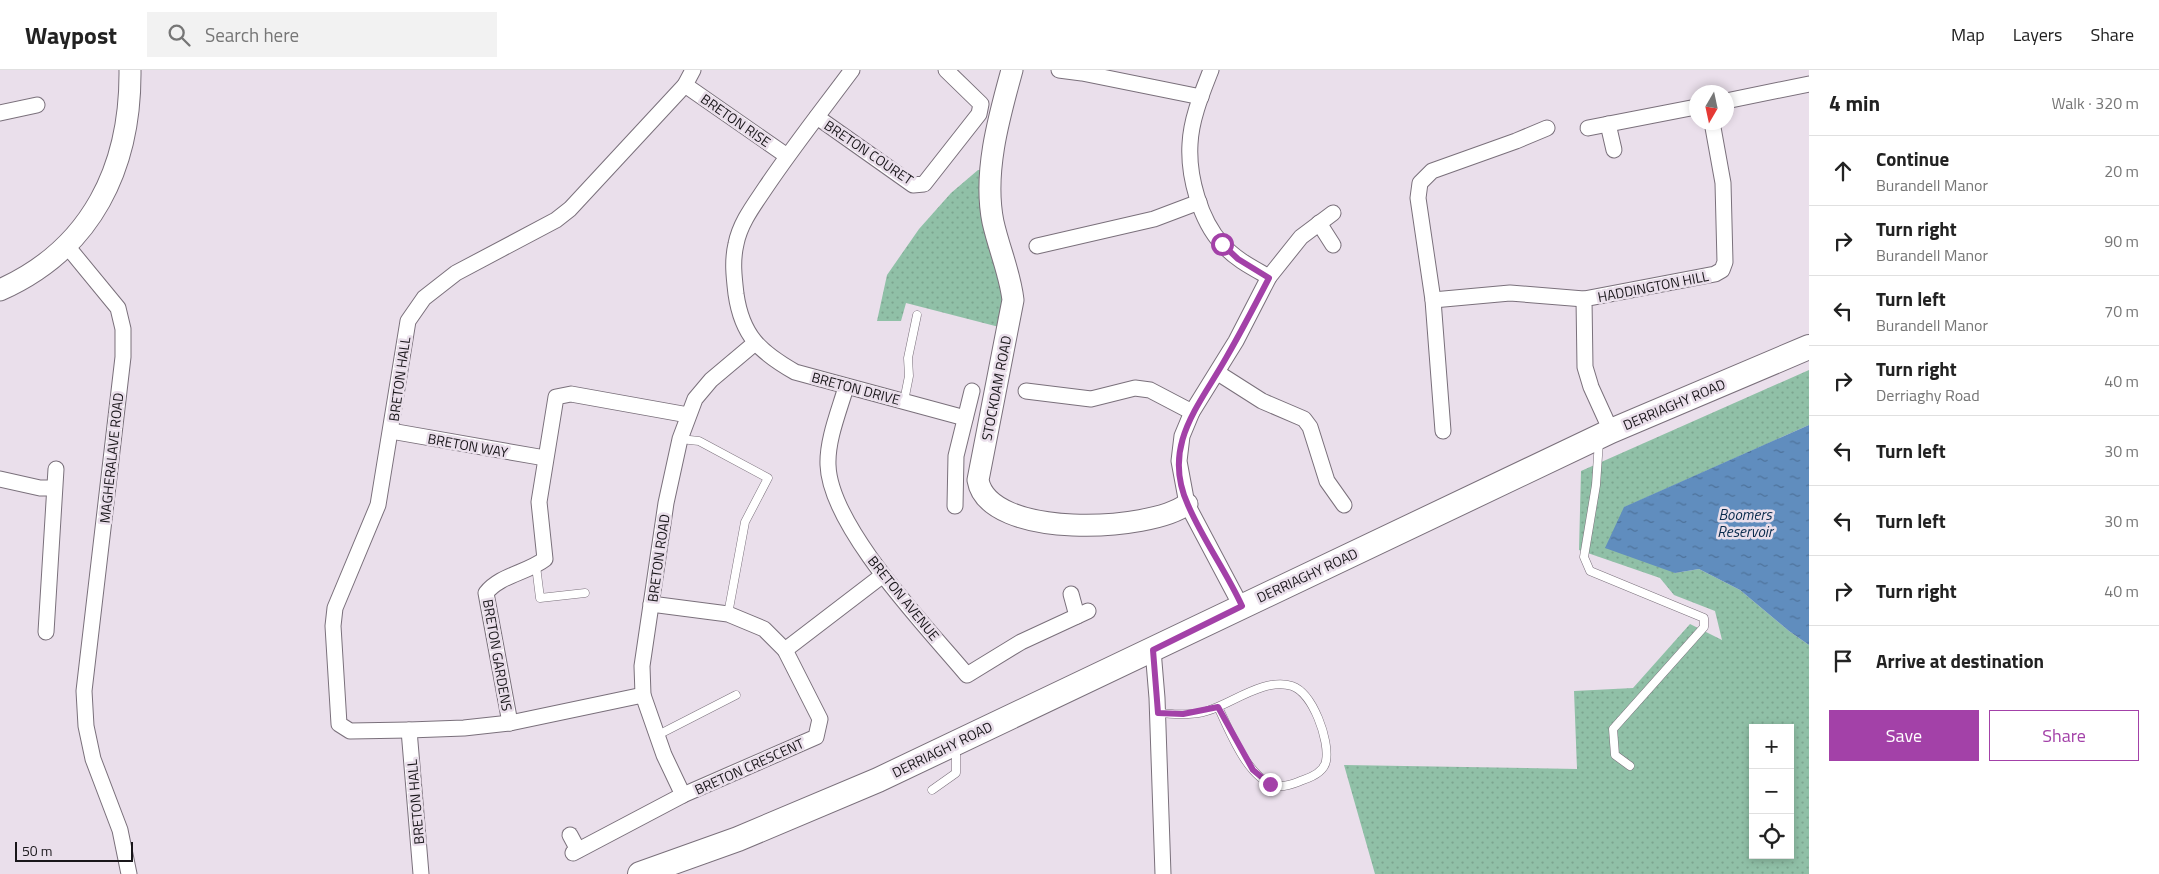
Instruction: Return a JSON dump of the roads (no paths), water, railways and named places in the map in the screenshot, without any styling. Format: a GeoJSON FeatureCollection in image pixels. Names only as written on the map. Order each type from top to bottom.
{"type":"FeatureCollection","features":[{"type":"Feature","properties":{"kind":"main road","name":"DERRIAGHY ROAD"},"geometry":{"type":"LineString","coordinates":[[640,874],[747,835],[878,780],[956,741],[1153,650],[1605,434],[1809,347]]}},
{"type":"Feature","properties":{"kind":"street"},"geometry":{"type":"LineString","coordinates":[[0,290],[36,272],[67,246],[100,203],[117,164],[126,131],[130,70]]}},
{"type":"Feature","properties":{"kind":"street","name":"BRETON HALL"},"geometry":{"type":"LineString","coordinates":[[643,695],[510,723],[464,728],[350,731],[339,724],[333,626],[335,608],[378,504],[391,431],[401,352],[408,321],[424,298],[456,273],[563,214],[685,85],[694,70]]}},
{"type":"Feature","properties":{"kind":"street","name":"BRETON COURET"},"geometry":{"type":"LineString","coordinates":[[755,343],[744,327],[738,309],[733,267],[736,243],[747,214],[787,156],[852,70]]}},
{"type":"Feature","properties":{"kind":"street","name":"BRETON COURET"},"geometry":{"type":"LineString","coordinates":[[817,117],[913,185],[924,184],[979,114],[981,104],[946,70]]}},
{"type":"Feature","properties":{"kind":"street","name":"STOCKDAM ROAD"},"geometry":{"type":"LineString","coordinates":[[1012,70],[994,151],[990,191],[993,221],[1011,280],[1013,300],[978,480],[980,490],[984,497],[1003,511],[1025,519],[1053,525],[1136,521],[1180,510],[1187,504]]}},
{"type":"Feature","properties":{"kind":"street"},"geometry":{"type":"LineString","coordinates":[[1058,70],[1201,96]]}},
{"type":"Feature","properties":{"kind":"street"},"geometry":{"type":"LineString","coordinates":[[1211,70],[1201,96],[1190,144],[1192,173],[1199,202],[1210,226],[1222,244],[1238,259],[1269,278]]}},
{"type":"Feature","properties":{"kind":"street"},"geometry":{"type":"LineString","coordinates":[[1734,99],[1809,84]]}},
{"type":"Feature","properties":{"kind":"street","name":"BRETON RISE"},"geometry":{"type":"LineString","coordinates":[[685,85],[787,156]]}},
{"type":"Feature","properties":{"kind":"street"},"geometry":{"type":"LineString","coordinates":[[0,113],[37,104]]}},
{"type":"Feature","properties":{"kind":"street"},"geometry":{"type":"LineString","coordinates":[[1588,128],[1689,108]]}},
{"type":"Feature","properties":{"kind":"street"},"geometry":{"type":"LineString","coordinates":[[1608,124],[1614,150]]}},
{"type":"Feature","properties":{"kind":"street"},"geometry":{"type":"LineString","coordinates":[[1443,431],[1433,300],[1418,198],[1420,183],[1432,171],[1516,141],[1546,128]]}},
{"type":"Feature","properties":{"kind":"street","name":"HADDINGTON HILL"},"geometry":{"type":"LineString","coordinates":[[1433,300],[1510,293],[1584,300],[1715,274],[1722,270],[1725,262],[1723,183],[1713,130]]}},
{"type":"Feature","properties":{"kind":"street"},"geometry":{"type":"LineString","coordinates":[[1037,246],[1154,219],[1199,202]]}},
{"type":"Feature","properties":{"kind":"street"},"geometry":{"type":"LineString","coordinates":[[1242,606],[1187,504],[1179,461],[1182,436],[1192,412],[1218,373],[1269,278],[1287,253],[1318,223],[1333,213]]}},
{"type":"Feature","properties":{"kind":"street"},"geometry":{"type":"LineString","coordinates":[[1318,223],[1333,245]]}},
{"type":"Feature","properties":{"kind":"street","name":"MAGHERALAVE ROAD"},"geometry":{"type":"LineString","coordinates":[[67,246],[118,308],[123,329],[123,357],[84,691],[84,711],[93,759],[120,830],[129,874]]}},
{"type":"Feature","properties":{"kind":"street","name":"HADDINGTON HILL"},"geometry":{"type":"LineString","coordinates":[[1584,300],[1585,367],[1605,434]]}},
{"type":"Feature","properties":{"kind":"street","name":"BRETON DRIVE"},"geometry":{"type":"LineString","coordinates":[[755,343],[772,359],[795,372],[965,418]]}},
{"type":"Feature","properties":{"kind":"street","name":"BRETON ROAD"},"geometry":{"type":"LineString","coordinates":[[683,795],[656,736],[643,695],[642,666],[666,504],[680,439],[695,399],[710,380],[755,343]]}},
{"type":"Feature","properties":{"kind":"street"},"geometry":{"type":"LineString","coordinates":[[1218,373],[1262,401],[1304,419],[1310,427],[1327,481],[1344,505]]}},
{"type":"Feature","properties":{"kind":"street","name":"BRETON AVENUE"},"geometry":{"type":"LineString","coordinates":[[846,387],[830,442],[828,465],[834,496],[847,523],[884,575],[967,675],[1021,642],[1082,614],[1071,594]]}},
{"type":"Feature","properties":{"kind":"street"},"geometry":{"type":"LineString","coordinates":[[1026,391],[1091,399],[1135,388],[1150,390],[1192,412]]}},
{"type":"Feature","properties":{"kind":"street"},"geometry":{"type":"LineString","coordinates":[[955,506],[956,456],[972,390]]}},
{"type":"Feature","properties":{"kind":"street"},"geometry":{"type":"LineString","coordinates":[[536,566],[545,559],[539,502],[556,397],[571,394],[688,415]]}},
{"type":"Feature","properties":{"kind":"street","name":"BRETON WAY"},"geometry":{"type":"LineString","coordinates":[[391,431],[545,458]]}},
{"type":"Feature","properties":{"kind":"street"},"geometry":{"type":"LineString","coordinates":[[46,632],[56,469]]}},
{"type":"Feature","properties":{"kind":"street"},"geometry":{"type":"LineString","coordinates":[[0,479],[40,488],[54,488]]}},
{"type":"Feature","properties":{"kind":"street","name":"BRETON GARDENS"},"geometry":{"type":"LineString","coordinates":[[510,723],[486,593],[492,585],[536,566]]}},
{"type":"Feature","properties":{"kind":"street"},"geometry":{"type":"LineString","coordinates":[[785,650],[884,575]]}},
{"type":"Feature","properties":{"kind":"street","name":"BRETON CRESCENT"},"geometry":{"type":"LineString","coordinates":[[570,834],[576,852],[683,795],[816,736],[820,718],[785,650],[764,629],[728,614],[651,604]]}},
{"type":"Feature","properties":{"kind":"street"},"geometry":{"type":"LineString","coordinates":[[1153,650],[1158,713],[1163,874]]}},
{"type":"Feature","properties":{"kind":"street","name":"BRETON HALL"},"geometry":{"type":"LineString","coordinates":[[409,730],[421,874]]}},
{"type":"Feature","properties":{"kind":"lane"},"geometry":{"type":"LineString","coordinates":[[904,401],[909,376],[908,358],[917,315]]}},
{"type":"Feature","properties":{"kind":"lane"},"geometry":{"type":"LineString","coordinates":[[1605,434],[1584,557],[1590,571],[1704,618],[1704,627],[1613,729],[1615,755],[1630,766]]}},
{"type":"Feature","properties":{"kind":"lane"},"geometry":{"type":"LineString","coordinates":[[680,439],[698,442],[768,478],[744,522],[728,614]]}},
{"type":"Feature","properties":{"kind":"lane"},"geometry":{"type":"LineString","coordinates":[[536,566],[540,598],[585,593]]}},
{"type":"Feature","properties":{"kind":"lane"},"geometry":{"type":"LineString","coordinates":[[1158,713],[1183,714],[1218,707],[1237,696],[1285,684],[1299,689],[1308,698],[1323,733],[1326,751],[1321,771],[1286,786],[1270,784],[1253,770],[1218,707]]}},
{"type":"Feature","properties":{"kind":"lane"},"geometry":{"type":"LineString","coordinates":[[656,736],[736,695]]}},
{"type":"Feature","properties":{"kind":"lane"},"geometry":{"type":"LineString","coordinates":[[932,790],[956,773],[956,741]]}},
{"type":"Feature","properties":{"kind":"water","name":"Boomers Reservoir"},"geometry":{"type":"Polygon","coordinates":[[[1809,425],[1809,645],[1789,631],[1740,590],[1699,569],[1675,573],[1605,548],[1624,507],[1809,425]]]}}]}
